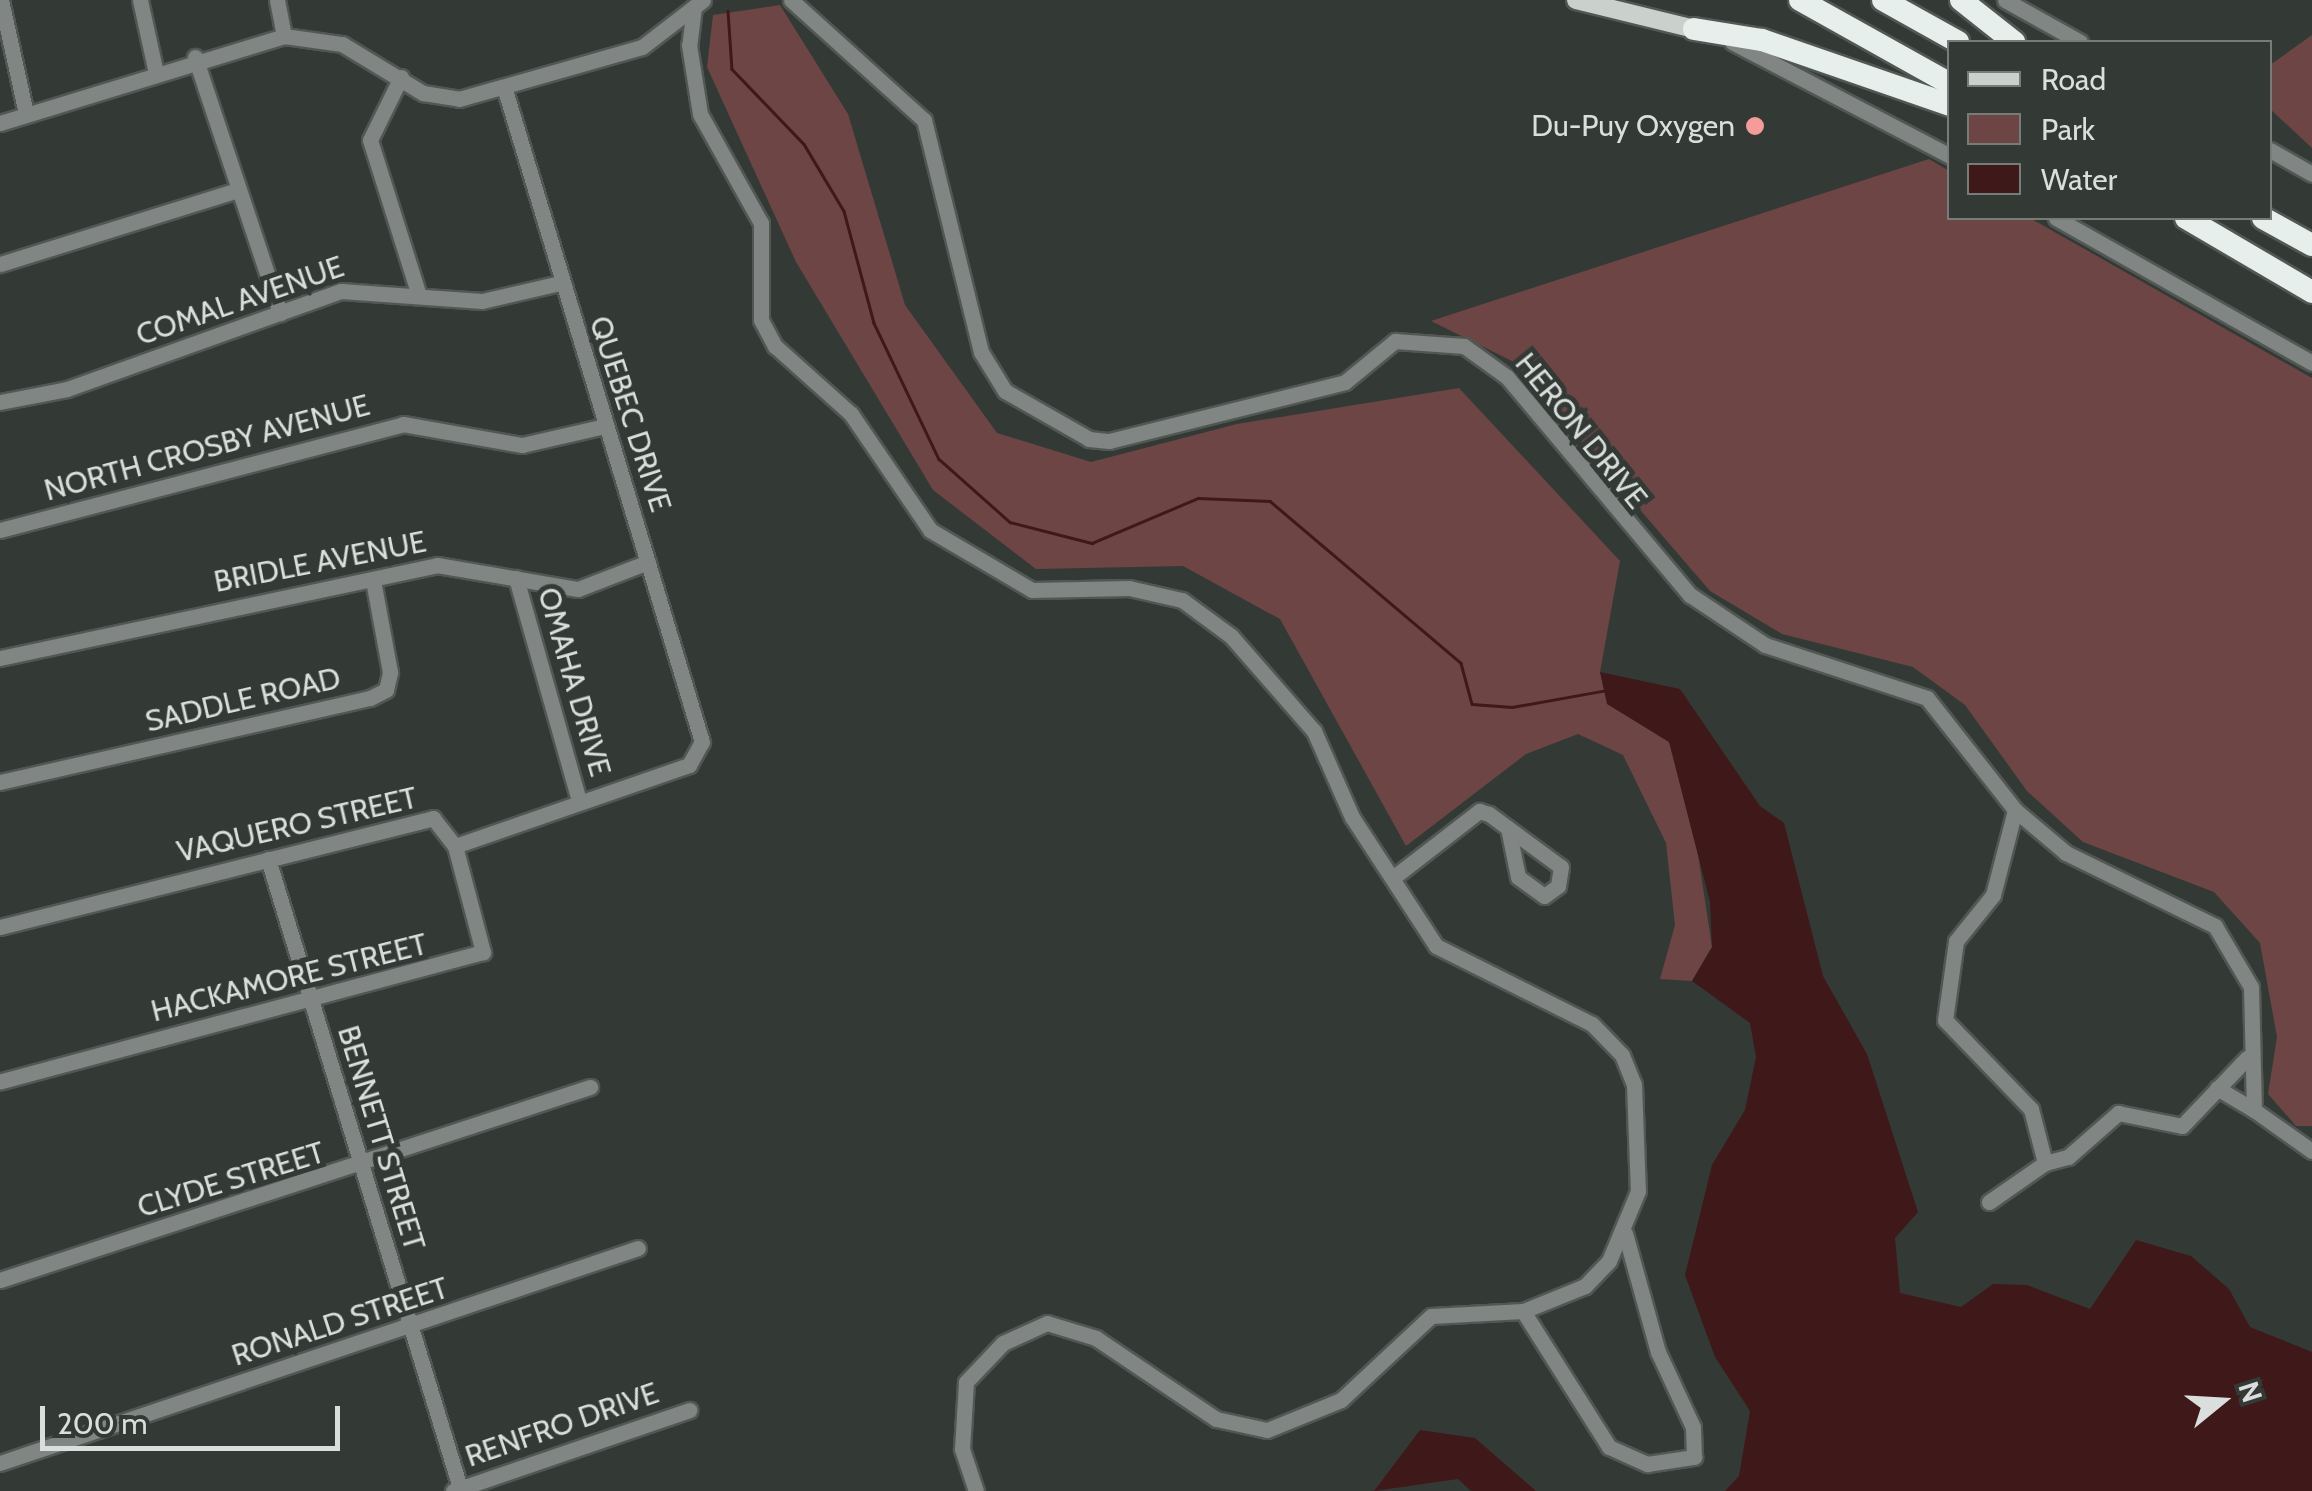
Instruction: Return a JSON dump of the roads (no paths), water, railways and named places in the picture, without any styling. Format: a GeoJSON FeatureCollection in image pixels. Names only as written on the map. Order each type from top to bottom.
{"type":"FeatureCollection","features":[{"type":"Feature","properties":{"kind":"highway"},"geometry":{"type":"LineString","coordinates":[[1800,0],[1947,82]]}},
{"type":"Feature","properties":{"kind":"highway"},"geometry":{"type":"LineString","coordinates":[[1883,0],[1954,40]]}},
{"type":"Feature","properties":{"kind":"highway"},"geometry":{"type":"LineString","coordinates":[[1961,0],[2011,40]]}},
{"type":"Feature","properties":{"kind":"highway"},"geometry":{"type":"LineString","coordinates":[[1694,29],[1762,40],[1947,104]]}},
{"type":"Feature","properties":{"kind":"highway"},"geometry":{"type":"LineString","coordinates":[[2189,220],[2312,292]]}},
{"type":"Feature","properties":{"kind":"highway"},"geometry":{"type":"LineString","coordinates":[[2266,220],[2312,246]]}},
{"type":"Feature","properties":{"kind":"main road"},"geometry":{"type":"LineString","coordinates":[[1576,0],[1694,29]]}},
{"type":"Feature","properties":{"kind":"street"},"geometry":{"type":"LineString","coordinates":[[1,0],[26,114]]}},
{"type":"Feature","properties":{"kind":"street"},"geometry":{"type":"LineString","coordinates":[[140,0],[154,70]]}},
{"type":"Feature","properties":{"kind":"street"},"geometry":{"type":"LineString","coordinates":[[276,0],[284,36]]}},
{"type":"Feature","properties":{"kind":"street","name":"HERON DRIVE"},"geometry":{"type":"LineString","coordinates":[[791,0],[924,120],[981,352],[1005,391],[1089,439],[1120,440],[1345,382],[1395,340],[1464,346],[1506,378],[1690,596],[1765,646],[1927,698],[2015,810],[2066,852],[2215,926],[2251,987],[2247,1058],[2254,1110]]}},
{"type":"Feature","properties":{"kind":"street"},"geometry":{"type":"LineString","coordinates":[[2005,0],[2076,40]]}},
{"type":"Feature","properties":{"kind":"street"},"geometry":{"type":"LineString","coordinates":[[0,122],[196,57],[284,36],[342,44],[443,99],[505,90],[642,47],[699,4]]}},
{"type":"Feature","properties":{"kind":"street"},"geometry":{"type":"LineString","coordinates":[[699,4],[692,81],[700,114],[761,223],[758,307],[776,346],[851,414],[911,508],[961,554],[1032,590],[1129,588],[1182,600],[1231,636],[1314,731],[1352,817],[1444,952],[1568,1007],[1622,1055],[1642,1137],[1624,1233],[1585,1286],[1522,1311],[1430,1316],[1341,1400],[1268,1430],[1216,1419],[1096,1338],[1047,1323],[1003,1343],[966,1382],[962,1449],[976,1491]]}},
{"type":"Feature","properties":{"kind":"street"},"geometry":{"type":"LineString","coordinates":[[1694,29],[1786,64],[1947,154]]}},
{"type":"Feature","properties":{"kind":"street"},"geometry":{"type":"LineString","coordinates":[[196,57],[280,313]]}},
{"type":"Feature","properties":{"kind":"street"},"geometry":{"type":"LineString","coordinates":[[401,77],[370,140],[418,292]]}},
{"type":"Feature","properties":{"kind":"street","name":"QUEBEC DRIVE"},"geometry":{"type":"LineString","coordinates":[[505,90],[560,283],[700,724],[698,753],[689,765],[579,802]]}},
{"type":"Feature","properties":{"kind":"street"},"geometry":{"type":"LineString","coordinates":[[2272,151],[2312,174]]}},
{"type":"Feature","properties":{"kind":"street"},"geometry":{"type":"LineString","coordinates":[[0,264],[238,190]]}},
{"type":"Feature","properties":{"kind":"street"},"geometry":{"type":"LineString","coordinates":[[2060,220],[2312,362]]}},
{"type":"Feature","properties":{"kind":"street","name":"COMAL AVENUE"},"geometry":{"type":"LineString","coordinates":[[0,402],[67,389],[364,286],[482,301],[560,283]]}},
{"type":"Feature","properties":{"kind":"street","name":"NORTH CROSBY AVENUE"},"geometry":{"type":"LineString","coordinates":[[0,530],[403,424],[522,445],[605,426]]}},
{"type":"Feature","properties":{"kind":"street","name":"BRIDLE AVENUE"},"geometry":{"type":"LineString","coordinates":[[0,658],[437,565],[578,589],[648,562]]}},
{"type":"Feature","properties":{"kind":"street","name":"OMAHA DRIVE"},"geometry":{"type":"LineString","coordinates":[[516,578],[579,802]]}},
{"type":"Feature","properties":{"kind":"street","name":"SADDLE ROAD"},"geometry":{"type":"LineString","coordinates":[[0,782],[370,698],[386,690],[390,672],[373,580]]}},
{"type":"Feature","properties":{"kind":"street"},"geometry":{"type":"LineString","coordinates":[[455,846],[579,802]]}},
{"type":"Feature","properties":{"kind":"street"},"geometry":{"type":"LineString","coordinates":[[2015,810],[1993,895],[1956,941],[1946,1020],[2031,1109],[2045,1163]]}},
{"type":"Feature","properties":{"kind":"street"},"geometry":{"type":"LineString","coordinates":[[1394,877],[1470,812],[1508,828]]}},
{"type":"Feature","properties":{"kind":"street","name":"VAQUERO STREET"},"geometry":{"type":"LineString","coordinates":[[0,927],[432,818],[455,846]]}},
{"type":"Feature","properties":{"kind":"street","name":"HACKAMORE STREET"},"geometry":{"type":"LineString","coordinates":[[0,1081],[310,1004],[483,952],[455,846]]}},
{"type":"Feature","properties":{"kind":"street","name":"BENNETT STREET"},"geometry":{"type":"LineString","coordinates":[[268,859],[458,1490]]}},
{"type":"Feature","properties":{"kind":"street"},"geometry":{"type":"LineString","coordinates":[[1989,1202],[2045,1163],[2068,1157],[2118,1113],[2182,1126],[2247,1058]]}},
{"type":"Feature","properties":{"kind":"street","name":"CLYDE STREET"},"geometry":{"type":"LineString","coordinates":[[0,1280],[362,1168],[590,1087]]}},
{"type":"Feature","properties":{"kind":"street"},"geometry":{"type":"LineString","coordinates":[[2217,1088],[2312,1151]]}},
{"type":"Feature","properties":{"kind":"street"},"geometry":{"type":"LineString","coordinates":[[1522,1311],[1609,1447],[1646,1464],[1694,1457],[1693,1427],[1658,1352],[1624,1233]]}},
{"type":"Feature","properties":{"kind":"street","name":"RONALD STREET"},"geometry":{"type":"LineString","coordinates":[[0,1463],[411,1328],[638,1248]]}},
{"type":"Feature","properties":{"kind":"street","name":"RENFRO DRIVE"},"geometry":{"type":"LineString","coordinates":[[458,1490],[689,1410]]}},
{"type":"Feature","properties":{"kind":"water"},"geometry":{"type":"Polygon","coordinates":[[[1600,672],[1680,689],[1760,806],[1784,823],[1823,976],[1867,1054],[1918,1212],[1895,1238],[1900,1293],[1961,1307],[1993,1284],[2027,1285],[2090,1309],[2136,1240],[2191,1256],[2229,1289],[2250,1327],[2312,1352],[2312,1491],[1725,1491],[1739,1476],[1750,1411],[1715,1357],[1685,1275],[1712,1165],[1745,1110],[1756,1057],[1750,1023],[1692,981],[1712,947],[1710,902],[1669,742],[1607,704],[1600,672]]]}},
{"type":"Feature","properties":{"kind":"water"},"geometry":{"type":"Polygon","coordinates":[[[1420,1430],[1475,1438],[1536,1491],[1471,1491],[1458,1479],[1374,1491],[1420,1430]]]}},
{"type":"Feature","properties":{"kind":"waterway"},"geometry":{"type":"LineString","coordinates":[[728,11],[732,69],[804,144],[844,211],[874,323],[939,459],[1010,522],[1092,543],[1198,498],[1270,501],[1461,663],[1472,704],[1512,707],[1607,690]]}},
{"type":"Feature","properties":{"kind":"place","name":"Du-Puy Oxygen"},"geometry":{"type":"Point","coordinates":[1755,126]}}]}
